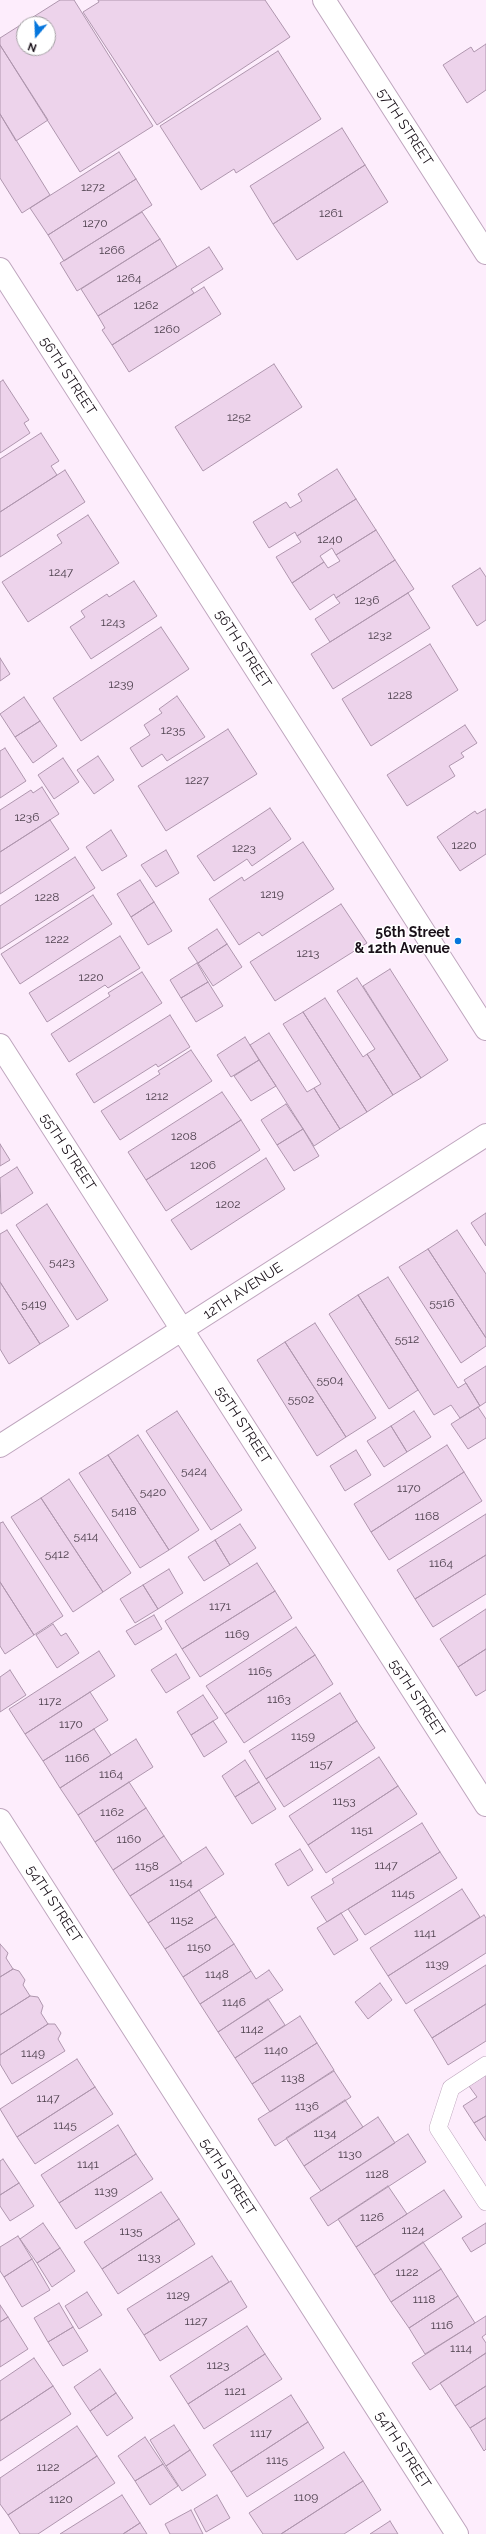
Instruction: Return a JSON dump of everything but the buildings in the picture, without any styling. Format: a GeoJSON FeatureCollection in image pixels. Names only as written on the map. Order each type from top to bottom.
{"type":"FeatureCollection","features":[{"type":"Feature","properties":{"kind":"street","name":"57TH STREET"},"geometry":{"type":"LineString","coordinates":[[324,0],[486,253]]}},
{"type":"Feature","properties":{"kind":"street","name":"56TH STREET"},"geometry":{"type":"LineString","coordinates":[[0,269],[486,1029]]}},
{"type":"Feature","properties":{"kind":"street","name":"55TH STREET"},"geometry":{"type":"LineString","coordinates":[[0,1045],[486,1805]]}},
{"type":"Feature","properties":{"kind":"street","name":"12TH AVENUE"},"geometry":{"type":"LineString","coordinates":[[0,1446],[486,1136]]}},
{"type":"Feature","properties":{"kind":"street","name":"54TH STREET"},"geometry":{"type":"LineString","coordinates":[[0,1820],[457,2534]]}},
{"type":"Feature","properties":{"kind":"lane"},"geometry":{"type":"LineString","coordinates":[[486,2065],[451,2088],[438,2128],[486,2202]]}},
{"type":"Feature","properties":{"kind":"place","name":"56th Street & 12th Avenue"},"geometry":{"type":"Point","coordinates":[458,941]}}]}
